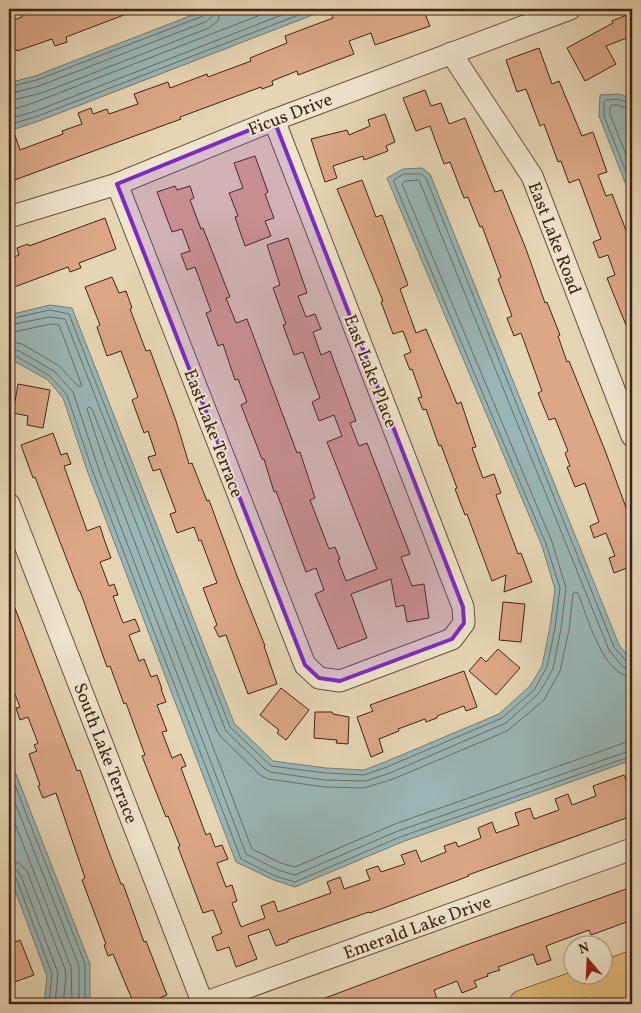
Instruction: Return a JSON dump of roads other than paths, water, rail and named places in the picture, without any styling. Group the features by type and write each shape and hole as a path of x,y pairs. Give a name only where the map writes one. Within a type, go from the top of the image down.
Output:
{"main road":[{"path":"614,971 632,965"},
{"path":"523,1004 573,986"},
{"path":"597,1004 632,991"}],"street":[{"name":"Ficus Drive","path":"9,217 116,184 274,120 570,9"},
{"name":"East Lake Road","path":"451,54 532,176 632,436"},
{"name":"East Lake Place","path":"274,120 463,607 464,623 452,639 340,681 319,678"},
{"name":"East Lake Terrace","path":"116,184 305,665 319,678"},
{"name":"South Lake Terrace","path":"9,504 202,1004"},
{"name":"Emerald Lake Drive","path":"202,1004 632,849"}],"water":[{"path":"208,9 328,9 9,131 9,83 35,76"},
{"path":"619,94 632,99 632,200 599,116 600,95"},
{"path":"422,168 430,174 619,645 632,661 632,760 402,842 295,887 274,880 236,862 88,473 63,398 48,380 9,360 9,315 50,305 72,308 234,723 273,761 326,768 364,770 499,714 530,686 542,666 555,589 542,546 387,178 403,169"},
{"path":"9,756 90,964 90,1004 44,1004 47,976 9,874"}]}
